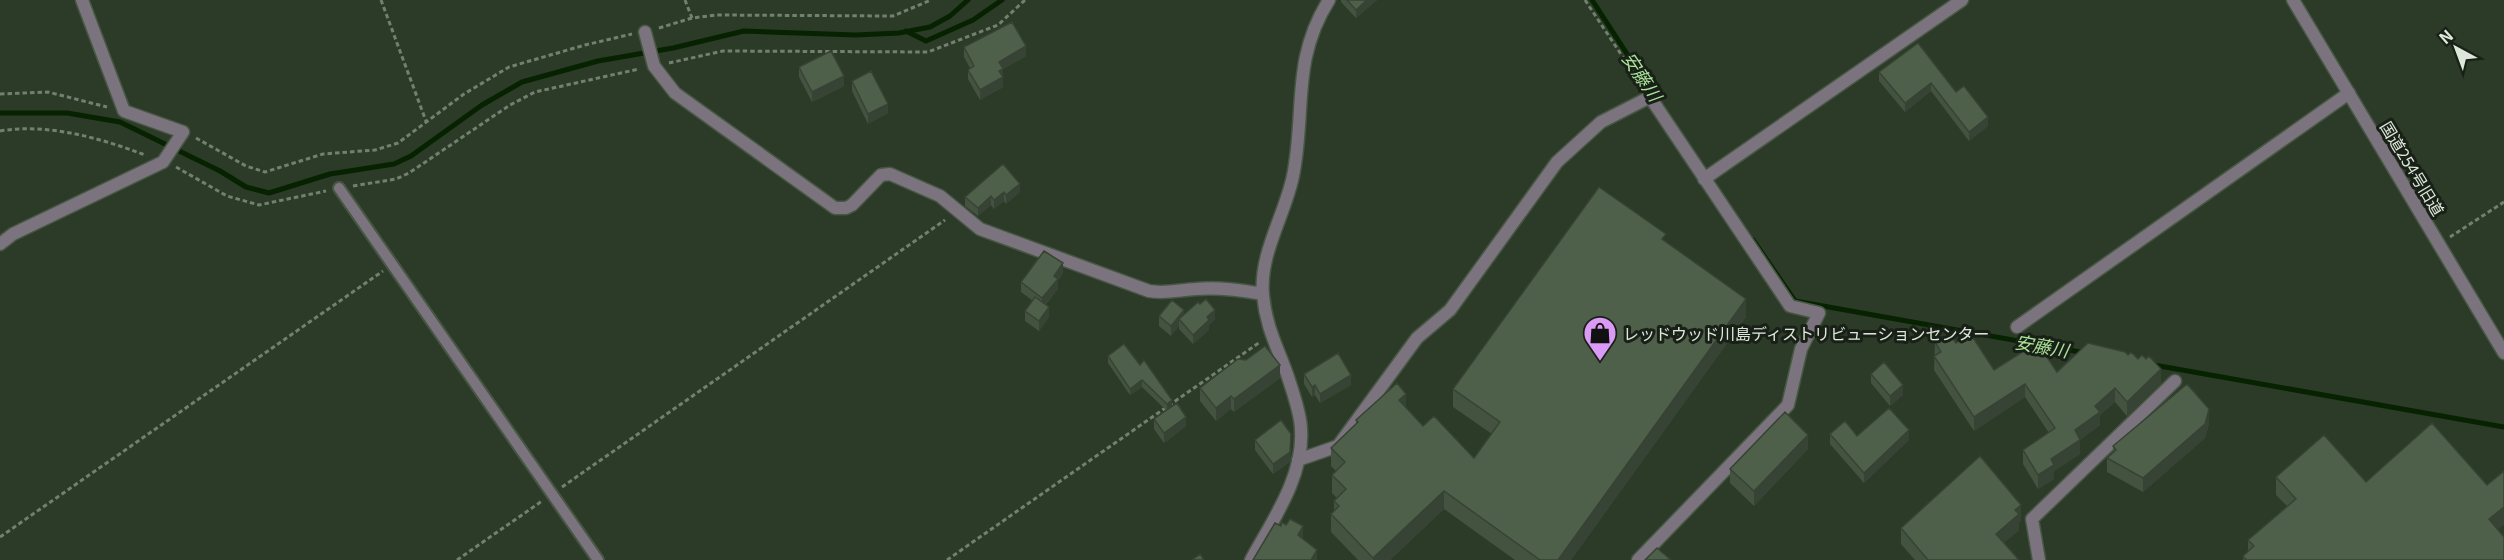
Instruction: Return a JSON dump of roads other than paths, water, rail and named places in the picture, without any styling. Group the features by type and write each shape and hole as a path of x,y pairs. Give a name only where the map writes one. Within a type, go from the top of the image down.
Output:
{"street":[{"path":"0,244 12,234 164,160 182,134 124,111 82,0"},
{"path":"1251,560 1297,472 1301,430 1287,377 1270,335 1263,294 1265,266 1294,173 1300,78 1315,23 1329,0"},
{"path":"1704,179 1962,0"},
{"name":"国道254号旧道","path":"2293,0 2504,353"},
{"path":"646,36 647,66 687,102 836,208 846,208 852,205 880,175 886,173 940,196 980,229 1149,291 1162,294 1195,289 1232,288 1263,294"},
{"path":"2017,327 2349,93"},
{"path":"1298,460 1338,446 1417,338 1450,310 1557,162 1601,122 1650,97 1790,306 1819,313 1801,349 1788,405 1638,560"},
{"path":"2039,560 2032,519 2175,381"}],"lane":[{"path":"339,188 598,560"}],"waterway":[{"path":"0,113 67,113 120,122 220,171 246,187 269,193 330,174 394,164 411,156 482,105 522,82 598,61 673,48 744,31 856,35 899,33 930,27 950,16 968,0"},
{"path":"906,31 926,41 973,20 1002,0"},
{"name":"安藤川","path":"1592,0 1655,97"},
{"name":"安藤川","path":"1753,240 1795,301 2086,353"},
{"name":"安藤川","path":"2154,365 2504,427"}],"place":[{"name":"レッドウッド川島ディストリビューションセンター","path":"1600,362"}]}
